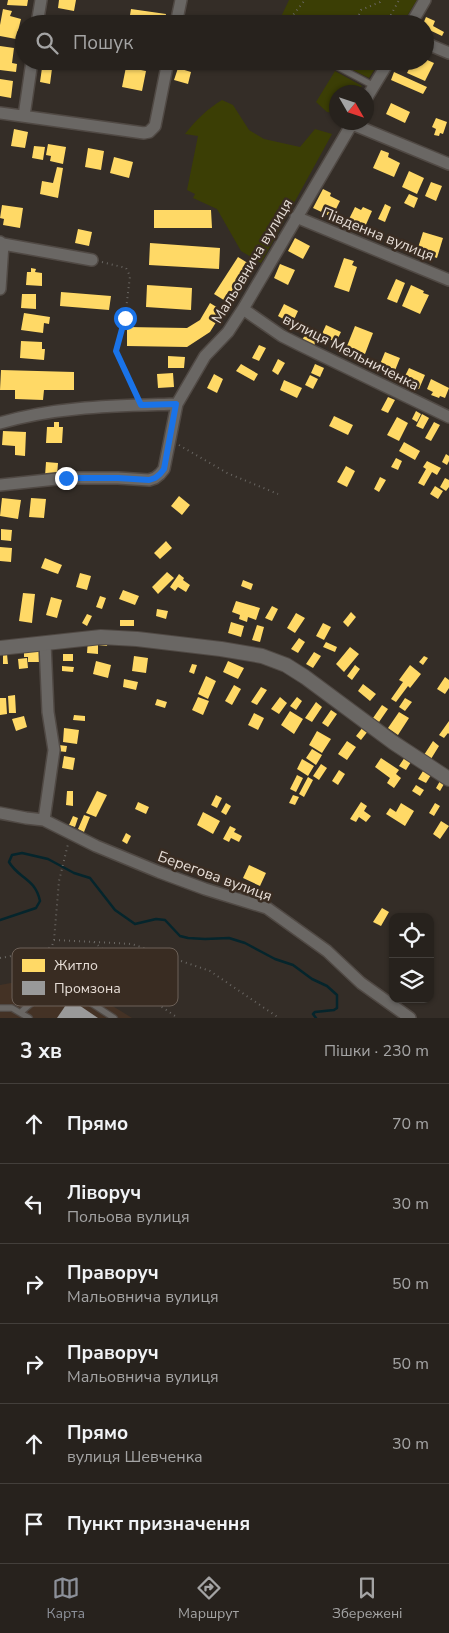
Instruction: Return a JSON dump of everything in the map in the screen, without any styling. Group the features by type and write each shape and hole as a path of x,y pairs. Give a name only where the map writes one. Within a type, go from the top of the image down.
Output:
{"street":[{"path":"38,15 40,0"},
{"path":"178,15 181,0"},
{"path":"416,15 425,0"},
{"path":"434,47 449,53"},
{"path":"24,116 31,70"},
{"path":"0,112 144,133 149,132 155,126 166,70"},
{"path":"374,86 384,70"},
{"name":"Мальовнича вулиця","path":"0,485 66,478 149,480 160,474 164,469 176,404 205,356 228,332 243,309 348,130"},
{"path":"367,130 449,164"},
{"name":"Південна вулиця","path":"296,217 449,280"},
{"path":"0,289 2,243 92,260"},
{"name":"вулиця Мельниченка","path":"243,309 282,336 449,417"},
{"path":"0,423 25,416 72,409 176,404"},
{"path":"0,648 101,637 137,638 262,656 286,665 306,677 394,743 449,779"},
{"path":"44,820 54,750 48,712 45,642"},
{"name":"Берегова вулиця","path":"0,813 44,820 96,846 159,872 205,889 267,908 327,951 361,983 410,1018"}],"lane":[{"path":"344,70 372,85"},
{"path":"21,1012 28,1006"},
{"path":"96,1006 114,1018"},
{"path":"0,1008 12,1008 29,1018"}],"path":[{"path":"293,15 305,0"},
{"path":"359,15 361,10 381,0"},
{"path":"391,15 399,0"},
{"path":"92,260 126,268 130,276 125,318 116,351 141,405"},
{"path":"170,440 227,473 278,494"},
{"path":"49,948 54,940 59,881 71,833"},
{"path":"54,940 132,944 144,948"},
{"path":"94,942 102,948"},
{"path":"178,959 210,970 279,1018"},
{"path":"160,1006 178,1018"}],"shaded area":[{"path":"289,0 417,0 408,15 282,15"},
{"path":"353,70 374,70 369,78"},
{"path":"335,71 360,85 329,85 329,112 316,102"},
{"path":"222,100 233,105 249,130 264,139 300,147 315,129 332,134 261,263 241,251 217,209 193,198 195,194 187,190 198,136 185,134 202,115"},
{"path":"12,983 12,1006 113,1006 132,1018 0,1018 0,985"}],"building: Житло":[{"path":"8,0 28,0 27,6 7,5"},
{"path":"59,0 76,0 74,11 58,8"},
{"path":"3,9 12,11 10,16 15,17 15,39 0,36"},
{"path":"131,9 166,14 166,15 130,15"},
{"path":"434,27 444,32 442,36 434,32"},
{"path":"0,46 14,48 12,63 15,64 16,72 0,70"},
{"path":"42,70 52,70 50,84 40,82"},
{"path":"125,70 146,71 142,91 122,87"},
{"path":"177,70 191,72 188,84 174,80"},
{"path":"408,70 430,70 425,81 407,73"},
{"path":"394,72 427,87 423,94 391,80"},
{"path":"0,79 13,81 11,98 0,96"},
{"path":"391,103 410,112 405,123 386,114"},
{"path":"436,118 447,122 443,134 440,133 439,136 434,135 436,129 432,127"},
{"path":"14,129 28,132 25,148 11,146"},
{"path":"48,144 66,147 63,164 50,161 51,156 46,155"},
{"path":"34,146 45,147 43,160 32,158"},
{"path":"88,148 104,151 101,170 85,167"},
{"path":"381,150 389,153 388,157 400,163 394,177 373,168"},
{"path":"114,157 133,162 129,178 110,173"},
{"path":"57,167 63,168 58,198 40,194 42,181 53,183"},
{"path":"409,171 424,178 417,194 402,187"},
{"path":"431,182 442,186 436,201 425,196"},
{"path":"323,189 331,193 330,196 340,201 332,217 313,208"},
{"path":"409,194 418,198 414,208 404,203"},
{"path":"385,204 391,207 385,222 378,219"},
{"path":"2,205 23,208 20,228 3,225 4,219 0,218"},
{"path":"355,207 361,210 363,207 372,211 364,229 353,224 354,222 349,219"},
{"path":"154,210 211,210 212,228 154,228"},
{"path":"78,229 92,232 89,246 75,243"},
{"path":"423,232 443,238 437,258 417,251"},
{"path":"295,238 310,246 303,259 288,251"},
{"path":"150,243 220,248 219,269 149,265"},
{"path":"238,257 251,265 227,302 214,294"},
{"path":"344,258 354,261 352,265 357,267 349,292 334,287"},
{"path":"280,264 295,270 288,285 274,278"},
{"path":"31,268 36,269 35,272 42,273 42,286 26,285 27,272 31,272"},
{"path":"396,279 405,283 397,303 387,299"},
{"path":"147,285 192,288 191,310 146,307"},
{"path":"411,285 429,295 420,314 402,306"},
{"path":"61,292 111,296 109,310 60,306"},
{"path":"22,294 36,294 36,309 21,308"},
{"path":"210,303 223,311 210,332 187,347 127,346 127,327 187,328 200,320"},
{"path":"284,304 298,311 292,324 278,316"},
{"path":"24,313 50,317 49,324 44,323 43,333 21,330"},
{"path":"326,325 341,332 336,342 321,336"},
{"path":"355,326 373,333 365,354 347,346"},
{"path":"307,332 318,338 314,346 302,340"},
{"path":"21,341 42,342 42,349 45,349 44,360 20,358"},
{"path":"259,345 266,348 259,361 252,358"},
{"path":"385,352 400,358 394,373 378,369"},
{"path":"168,356 185,357 184,368 168,368"},
{"path":"278,359 285,363 278,375 272,371"},
{"path":"241,364 258,374 254,381 236,371"},
{"path":"315,364 324,368 320,377 311,373"},
{"path":"409,368 425,375 419,389 412,386 413,383 409,381 410,378 405,376"},
{"path":"1,370 74,372 74,390 44,390 43,400 15,399 15,390 0,390"},
{"path":"173,373 174,387 158,388 157,374"},
{"path":"214,374 223,379 217,393 207,388"},
{"path":"310,375 318,379 313,389 305,385"},
{"path":"431,379 449,388 445,398 431,395 433,392 427,389"},
{"path":"284,380 302,388 297,398 280,390"},
{"path":"388,397 395,400 388,413 381,410"},
{"path":"416,411 421,414 417,422 412,419"},
{"path":"422,414 429,418 423,429 416,426"},
{"path":"334,416 353,425 348,435 329,426"},
{"path":"397,417 408,423 399,441 387,435"},
{"path":"54,422 59,422 59,427 63,427 62,443 46,443 47,427 54,427"},
{"path":"434,422 440,425 431,441 425,438"},
{"path":"3,431 26,432 25,456 15,455 15,446 2,445"},
{"path":"404,442 420,451 415,460 399,451"},
{"path":"446,454 449,456 447,465 442,462"},
{"path":"396,458 402,461 398,470 391,467"},
{"path":"427,461 441,468 437,475 432,472 424,486 418,483 426,469 423,467"},
{"path":"46,462 58,463 57,476 45,476"},
{"path":"346,466 355,471 347,487 337,482"},
{"path":"380,477 386,480 379,492 374,489"},
{"path":"445,478 449,480 449,487 446,491 440,487"},
{"path":"435,486 443,491 438,499 430,494"},
{"path":"179,496 190,505 182,515 171,506"},
{"path":"2,498 21,500 18,519 0,516"},
{"path":"31,498 46,499 44,518 29,517"},
{"path":"1,529 12,530 11,541 1,540"},
{"path":"166,541 172,548 160,559 154,553"},
{"path":"0,547 12,548 11,562 0,561"},
{"path":"45,558 62,565 58,574 41,568"},
{"path":"167,572 174,578 158,594 152,587"},
{"path":"80,573 91,576 87,590 76,587"},
{"path":"179,574 190,585 186,592 178,587 175,591 170,587"},
{"path":"243,580 253,584 251,590 241,586"},
{"path":"123,590 139,596 135,605 119,599"},
{"path":"23,593 35,594 32,623 19,621"},
{"path":"100,596 106,598 102,609 96,607"},
{"path":"51,597 62,600 57,618 46,615"},
{"path":"236,601 260,608 256,620 248,617 247,622 239,619 240,615 232,612"},
{"path":"272,606 278,609 272,621 265,618"},
{"path":"157,609 168,611 166,619 156,616"},
{"path":"351,612 356,617 348,627 343,622"},
{"path":"296,613 305,618 295,633 287,628"},
{"path":"87,614 92,616 87,626 82,623"},
{"path":"120,620 134,620 134,626 120,626"},
{"path":"231,622 244,626 241,637 228,633"},
{"path":"323,623 331,627 324,640 316,636"},
{"path":"257,625 264,627 260,642 252,640"},
{"path":"299,638 305,642 298,653 291,649"},
{"path":"88,639 108,640 107,646 98,645 98,654 87,653"},
{"path":"326,642 337,647 335,652 323,647"},
{"path":"24,647 40,648 39,662 28,662 28,657 24,657"},
{"path":"350,647 359,654 344,672 336,664"},
{"path":"314,652 321,656 313,668 306,664"},
{"path":"7,654 8,664 3,664 3,655"},
{"path":"63,654 73,654 73,661 63,661"},
{"path":"134,656 148,658 146,673 132,671"},
{"path":"424,656 428,658 423,665 419,662"},
{"path":"27,658 28,668 19,669 18,659"},
{"path":"96,661 111,665 108,678 93,674"},
{"path":"228,661 244,668 238,679 223,672"},
{"path":"192,664 197,665 194,674 189,672"},
{"path":"355,665 360,669 352,680 347,676"},
{"path":"410,665 421,674 410,688 408,686 396,702 391,699 403,682 399,680"},
{"path":"62,666 74,667 73,672 62,671"},
{"path":"206,676 216,681 208,699 198,694"},
{"path":"445,677 449,680 449,688 445,694 437,689"},
{"path":"124,679 138,682 136,690 123,687"},
{"path":"363,684 376,694 370,701 358,691"},
{"path":"234,685 241,689 232,705 225,701"},
{"path":"261,687 267,690 257,705 251,702"},
{"path":"15,695 16,713 9,713 8,696"},
{"path":"198,697 209,701 203,715 192,710"},
{"path":"280,697 287,703 279,714 271,709"},
{"path":"297,697 302,701 296,710 290,706"},
{"path":"0,698 6,698 7,714 0,715"},
{"path":"405,698 412,702 405,711 399,707"},
{"path":"157,699 167,702 165,708 155,705"},
{"path":"316,702 322,707 312,722 305,718"},
{"path":"382,705 388,709 379,722 373,718"},
{"path":"331,710 337,714 328,727 322,723"},
{"path":"290,711 303,719 294,734 281,725"},
{"path":"399,712 409,718 398,735 388,728"},
{"path":"254,713 264,718 258,730 248,725"},
{"path":"74,715 85,716 85,721 73,720"},
{"path":"24,716 27,727 16,731 12,719"},
{"path":"449,721 449,734 444,738 439,735"},
{"path":"363,727 368,731 361,740 356,736"},
{"path":"64,728 79,730 77,744 63,742"},
{"path":"317,731 331,739 322,753 309,745"},
{"path":"347,741 356,747 347,760 338,754"},
{"path":"433,741 439,746 431,759 424,755"},
{"path":"59,745 67,746 66,752 58,751"},
{"path":"312,749 322,755 316,765 306,758"},
{"path":"64,756 75,758 73,770 62,768"},
{"path":"405,757 411,762 406,770 399,766"},
{"path":"381,758 399,770 396,774 401,778 394,788 387,783 390,778 375,767"},
{"path":"302,759 314,766 308,776 297,769"},
{"path":"321,764 327,768 319,780 313,776"},
{"path":"339,770 345,774 338,785 332,781"},
{"path":"423,771 431,775 426,783 418,779"},
{"path":"297,775 303,778 296,792 290,789"},
{"path":"308,777 313,780 304,797 299,794"},
{"path":"440,781 444,784 440,791 436,788"},
{"path":"416,785 424,790 420,796 412,791"},
{"path":"67,791 73,791 73,806 66,805"},
{"path":"97,791 107,795 96,817 86,813"},
{"path":"216,795 222,798 217,808 211,805"},
{"path":"293,795 299,797 295,805 289,803"},
{"path":"138,802 149,807 146,814 135,809"},
{"path":"361,802 367,806 364,811 371,816 366,822 359,817 356,822 350,819"},
{"path":"226,803 231,806 226,815 221,812"},
{"path":"401,803 414,811 405,826 386,814 390,808 396,812"},
{"path":"435,803 440,806 434,816 429,813"},
{"path":"203,812 220,821 213,834 197,825"},
{"path":"84,815 90,817 84,832 78,829"},
{"path":"73,816 78,818 75,827 69,825"},
{"path":"441,821 449,826 440,839 433,834"},
{"path":"230,826 236,829 234,832 242,836 239,842 231,838 229,842 223,839"},
{"path":"126,833 131,836 127,844 122,841"},
{"path":"249,865 266,873 260,886 243,878"},
{"path":"382,908 389,912 381,926 373,922"}],"building: Промзона":[{"path":"65,1006 80,1006 98,1018 57,1018"}],"waterway":[{"path":"0,920 36,908 40,901 38,893 31,883 17,872 9,862 12,855 22,853 48,859 74,873 90,878 115,910 135,924 156,919 165,920 180,936 205,939 229,938 245,943 275,959 293,965 312,979 327,986 337,995 337,1008 315,1012 313,1014 316,1018"}],"route":[{"path":"66,478 149,480 155,478 164,469 176,404 141,405 116,351 125,318"}]}
